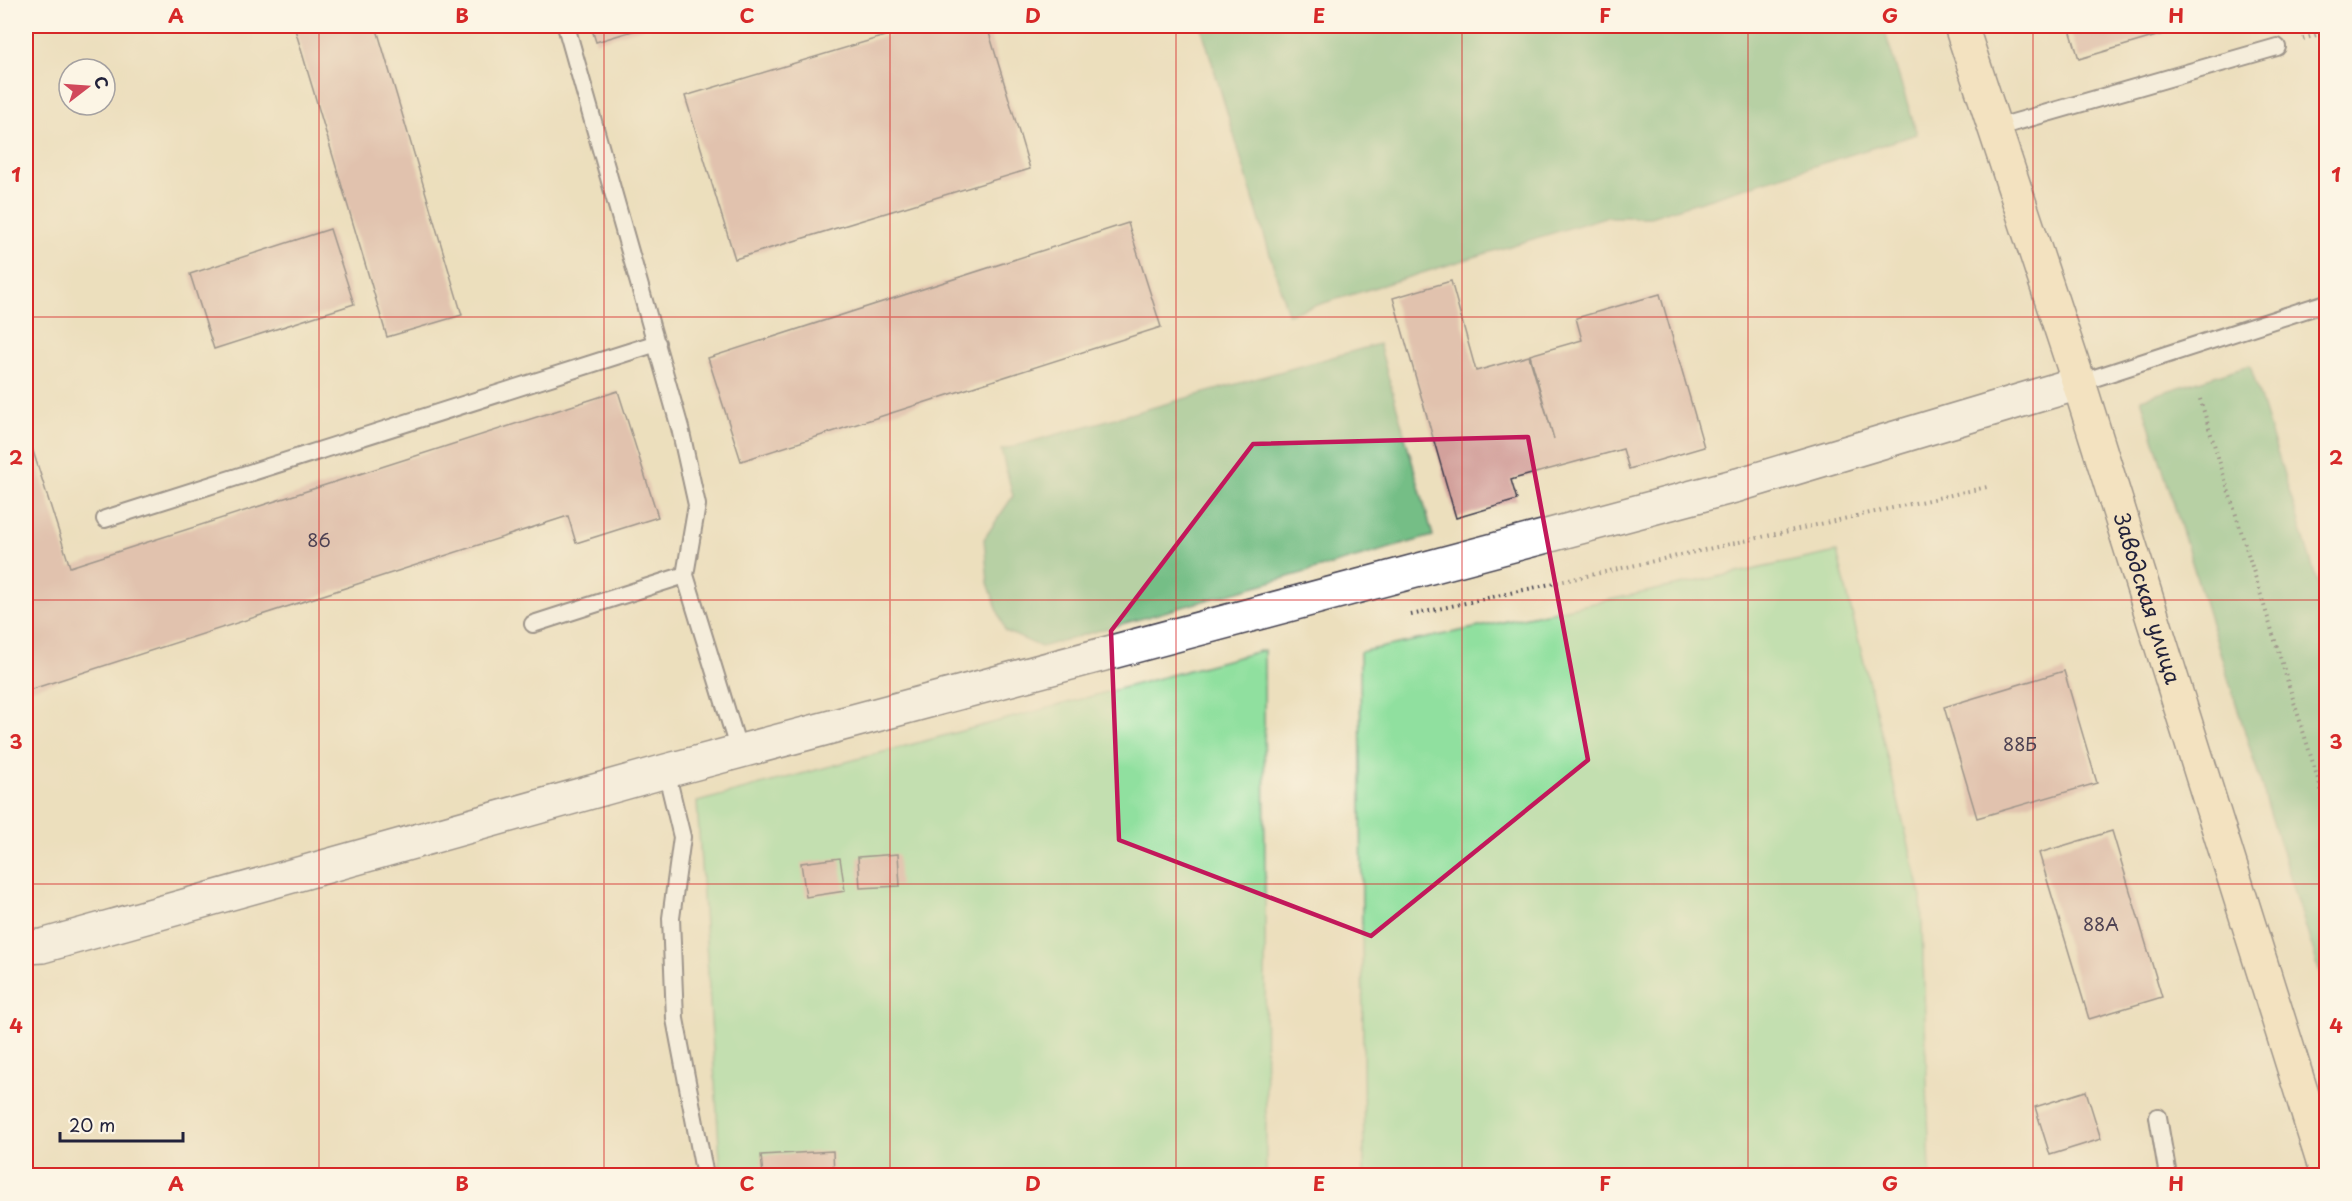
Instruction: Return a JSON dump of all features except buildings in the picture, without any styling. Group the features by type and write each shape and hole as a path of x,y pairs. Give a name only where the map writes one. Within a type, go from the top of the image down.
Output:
{"street":[{"name":"Заводская улица","path":"1961,26 2079,383 2326,1171"},
{"path":"26,947 42,946 739,751 1738,485 2079,383"}],"lane":[{"path":"566,26 680,428 697,505 685,575 739,751"},
{"path":"1995,128 2277,47"},
{"path":"2079,383 2326,303"},
{"path":"105,519 657,342"},
{"path":"533,624 685,575"},
{"path":"666,771 682,837 671,918 675,1019 705,1176"},
{"path":"2158,1117 2168,1176"}],"path":[{"path":"2200,399 2326,805"},
{"path":"1401,617 1987,487"}],"highlighted area":[{"path":"1528,437 1588,760 1371,936 1119,840 1111,631 1253,444"}],"green space":[{"path":"1201,26 1883,26 1917,134 1650,217 1605,217 1288,314"},
{"path":"1379,344 1433,536 1041,647 1005,631 988,583 984,539 1013,496 1001,450"},
{"path":"2250,365 2326,610 2326,992 2141,399"},
{"path":"1837,552 1921,895 1930,1175 1364,1175 1360,652"},
{"path":"1264,650 1266,1175 721,1175 697,802"}]}
